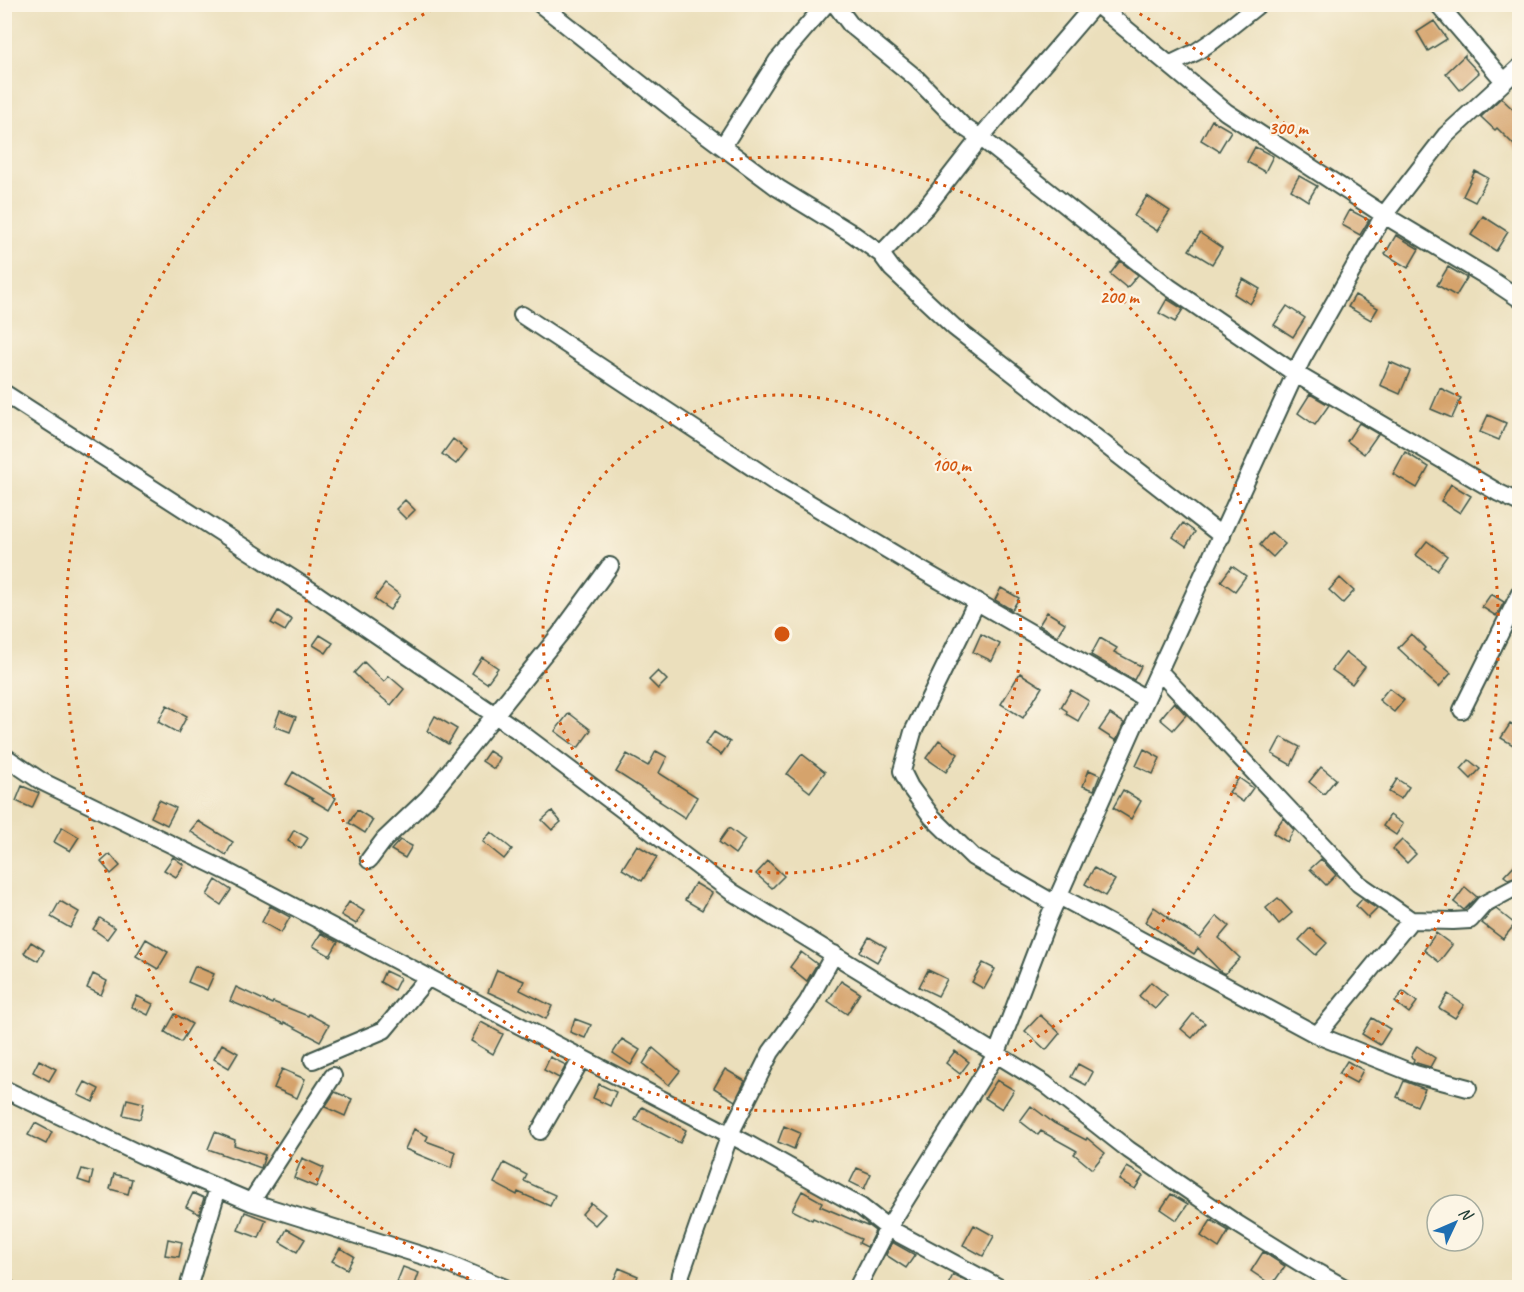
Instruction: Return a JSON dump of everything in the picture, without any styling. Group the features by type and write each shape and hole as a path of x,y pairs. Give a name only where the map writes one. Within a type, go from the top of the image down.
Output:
{"street":[{"path":"540,4 778,188 881,254 892,269 954,327 1222,536"},
{"path":"723,146 777,61 826,4"},
{"path":"835,4 850,24 916,78 964,128 980,138 1169,287 1296,374 1499,493 1520,502"},
{"path":"881,254 927,206 980,138 1096,4 1226,112 1384,215 1520,299"},
{"path":"1169,65 1214,40 1259,4"},
{"path":"857,1287 888,1228 997,1053 1057,900 1146,699 1302,359 1384,215 1446,135 1514,74 1438,4"},
{"path":"522,315 779,485 1146,699"},
{"path":"4,393 318,595 517,730 732,892 997,1053 1045,1084 1129,1150 1236,1223 1302,1264 1345,1287"},
{"path":"369,860 384,840 428,798 560,634 610,566"},
{"path":"1462,710 1520,593"},
{"path":"977,601 913,732 902,771 910,787 932,817 973,858 1317,1035 1415,1074 1468,1088"},
{"path":"1159,671 1359,884 1411,920 1470,920 1484,904 1520,885"},
{"path":"4,756 41,780 226,871 730,1134 861,1207 888,1228 1000,1287"},
{"path":"1317,1035 1411,920"},
{"path":"679,1287 681,1275 730,1134 771,1052 807,1003 834,954"},
{"path":"313,1060 384,1030 428,977"},
{"path":"540,1131 582,1058"},
{"path":"251,1202 333,1076"},
{"path":"4,1089 148,1158 251,1202 443,1262 506,1287"},
{"path":"188,1287 218,1188"}],"building":[{"path":"1434,21 1447,39 1428,51 1417,32"},
{"path":"1465,55 1465,58 1479,73 1460,90 1446,73"},
{"path":"1501,98 1520,116 1520,151 1497,128 1495,130 1481,117"},
{"path":"1212,120 1231,131 1219,151 1201,140"},
{"path":"1255,147 1273,156 1265,172 1247,162"},
{"path":"1475,171 1488,178 1475,202 1463,196"},
{"path":"1299,176 1317,186 1308,201 1291,190"},
{"path":"1147,196 1170,211 1157,231 1134,216"},
{"path":"1350,210 1369,220 1360,235 1342,225"},
{"path":"1483,216 1508,232 1496,251 1471,235"},
{"path":"1200,233 1222,248 1212,264 1189,250"},
{"path":"1396,235 1419,249 1408,268 1385,254"},
{"path":"1120,261 1138,275 1127,288 1110,274"},
{"path":"1448,267 1467,278 1456,296 1437,285"},
{"path":"1243,279 1260,289 1250,304 1234,294"},
{"path":"1355,295 1378,308 1371,320 1348,307"},
{"path":"1167,299 1183,309 1175,322 1159,313"},
{"path":"1287,306 1305,318 1293,337 1274,325"},
{"path":"1390,362 1410,371 1400,394 1380,385"},
{"path":"1440,388 1461,398 1452,418 1431,409"},
{"path":"1310,394 1329,405 1315,425 1298,413"},
{"path":"1488,415 1506,423 1499,440 1480,432"},
{"path":"1359,423 1378,434 1364,454 1347,441"},
{"path":"453,439 467,450 456,464 442,454"},
{"path":"1405,452 1429,467 1417,488 1393,474"},
{"path":"1451,484 1471,496 1460,513 1441,501"},
{"path":"405,500 415,510 406,519 396,509"},
{"path":"1183,523 1195,532 1186,546 1173,537"},
{"path":"1271,532 1285,544 1273,557 1260,545"},
{"path":"1427,541 1447,556 1437,570 1416,555"},
{"path":"1232,566 1246,576 1235,591 1221,581"},
{"path":"1340,578 1354,591 1343,603 1329,590"},
{"path":"385,584 400,595 390,610 374,599"},
{"path":"1001,588 1019,598 1012,610 995,600"},
{"path":"1491,594 1504,602 1496,616 1482,607"},
{"path":"278,611 292,620 285,631 271,623"},
{"path":"1047,612 1065,623 1057,636 1039,625"},
{"path":"981,634 1000,644 992,661 973,652"},
{"path":"1411,634 1425,648 1423,650 1451,673 1439,687 1398,648"},
{"path":"320,635 333,643 326,653 313,645"},
{"path":"1100,638 1117,648 1114,652 1141,666 1134,680 1091,655"},
{"path":"1346,652 1365,667 1352,684 1332,670"},
{"path":"482,657 498,668 487,683 472,673"},
{"path":"364,662 384,682 389,676 404,689 391,705 354,673"},
{"path":"658,671 667,680 658,689 649,680"},
{"path":"1020,673 1042,687 1023,718 1001,704"},
{"path":"1389,688 1404,700 1394,712 1379,700"},
{"path":"1071,690 1089,701 1078,721 1066,714 1067,711 1061,707"},
{"path":"1174,702 1186,715 1173,730 1160,719"},
{"path":"167,705 187,716 178,733 158,722"},
{"path":"280,711 296,717 290,732 274,726"},
{"path":"569,713 591,730 578,748 555,731"},
{"path":"1110,714 1124,723 1116,741 1099,730"},
{"path":"435,716 457,729 448,744 427,731"},
{"path":"1510,724 1520,730 1520,749 1501,738"},
{"path":"714,732 730,742 721,755 705,744"},
{"path":"1281,737 1300,747 1291,765 1272,754"},
{"path":"939,740 958,754 946,772 926,758"},
{"path":"1144,749 1160,758 1153,774 1136,766"},
{"path":"489,751 500,758 494,769 482,761"},
{"path":"656,751 667,757 659,773 697,797 685,818 616,772 627,754 648,766"},
{"path":"802,754 825,772 810,792 787,774"},
{"path":"1469,760 1480,769 1471,779 1461,769"},
{"path":"1321,767 1336,779 1324,794 1309,782"},
{"path":"1089,770 1100,775 1094,790 1083,786"},
{"path":"293,772 336,798 329,810 286,784"},
{"path":"1239,778 1253,788 1243,802 1229,792"},
{"path":"1397,779 1409,787 1401,799 1389,792"},
{"path":"22,786 39,793 32,808 16,801"},
{"path":"1123,790 1141,801 1131,819 1113,808"},
{"path":"159,800 176,808 167,825 151,817"},
{"path":"357,810 373,820 365,833 349,823"},
{"path":"552,811 561,822 552,830 542,820"},
{"path":"1390,815 1403,824 1396,835 1383,826"},
{"path":"1283,818 1294,830 1287,842 1273,833"},
{"path":"198,821 233,842 226,855 190,831"},
{"path":"62,827 79,837 70,851 54,842"},
{"path":"729,828 745,840 735,854 719,842"},
{"path":"294,830 308,838 301,849 288,841"},
{"path":"491,832 512,849 504,859 483,842"},
{"path":"400,840 412,846 405,858 391,850"},
{"path":"1402,840 1416,854 1407,863 1393,849"},
{"path":"637,845 657,857 642,881 622,869"},
{"path":"110,854 120,866 111,874 101,862"},
{"path":"173,857 184,865 176,877 164,870"},
{"path":"1321,859 1336,875 1326,885 1310,869"},
{"path":"1520,859 1520,875 1508,879 1504,876"},
{"path":"768,861 784,876 772,888 756,874"},
{"path":"1094,868 1115,880 1105,896 1085,884"},
{"path":"216,880 231,890 221,905 207,895"},
{"path":"695,883 712,893 702,910 685,900"},
{"path":"1465,887 1477,897 1464,910 1454,902"},
{"path":"1278,898 1292,913 1279,924 1266,908"},
{"path":"1362,899 1377,909 1368,918 1356,906"},
{"path":"60,901 79,912 70,928 51,917"},
{"path":"349,902 364,911 356,924 341,915"},
{"path":"270,906 290,917 281,933 262,922"},
{"path":"1154,907 1167,918 1200,938 1217,916 1229,926 1219,938 1240,958 1225,974 1221,972 1198,948 1194,954 1145,922"},
{"path":"1496,909 1515,924 1503,939 1482,923"},
{"path":"100,918 115,928 107,939 93,929"},
{"path":"1310,928 1327,943 1316,955 1299,940"},
{"path":"321,933 338,942 330,956 313,946"},
{"path":"1436,933 1452,945 1439,962 1424,950"},
{"path":"869,937 886,947 877,962 860,952"},
{"path":"146,939 168,952 158,969 136,956"},
{"path":"31,942 44,950 38,961 24,953"},
{"path":"801,952 817,964 807,981 790,967"},
{"path":"983,963 995,969 984,989 972,982"},
{"path":"195,966 214,974 207,990 188,982"},
{"path":"497,970 524,981 520,990 552,1006 546,1019 488,992"},
{"path":"928,970 947,979 938,996 919,987"},
{"path":"385,971 400,978 394,990 380,982"},
{"path":"93,974 107,981 101,995 87,988"},
{"path":"841,981 860,993 847,1014 828,1001"},
{"path":"1151,982 1167,995 1155,1009 1139,996"},
{"path":"236,987 272,1004 273,1002 308,1016 309,1014 329,1025 320,1041 284,1022 284,1024 230,1001"},
{"path":"1403,991 1417,1002 1409,1013 1395,1002"},
{"path":"1448,994 1464,1005 1455,1018 1439,1008"},
{"path":"137,996 153,1004 148,1015 132,1007"},
{"path":"175,1014 192,1024 181,1042 165,1032"},
{"path":"1193,1014 1205,1023 1192,1038 1181,1029"},
{"path":"1040,1015 1060,1033 1046,1050 1025,1031"},
{"path":"1372,1018 1390,1029 1380,1045 1362,1034"},
{"path":"575,1019 591,1025 585,1038 570,1032"},
{"path":"481,1022 503,1034 493,1054 471,1041"},
{"path":"622,1039 640,1050 631,1065 613,1053"},
{"path":"222,1044 238,1053 229,1068 214,1059"},
{"path":"1417,1046 1435,1058 1430,1067 1413,1062 1414,1059 1411,1057"},
{"path":"653,1048 680,1071 669,1085 643,1064"},
{"path":"955,1051 969,1062 960,1074 946,1063"},
{"path":"550,1057 566,1065 559,1078 544,1070"},
{"path":"39,1060 56,1069 49,1081 33,1072"},
{"path":"1347,1061 1363,1070 1356,1083 1339,1074"},
{"path":"1078,1064 1093,1072 1086,1085 1071,1077"},
{"path":"282,1069 305,1079 297,1098 274,1088"},
{"path":"725,1069 745,1081 735,1101 714,1088"},
{"path":"997,1080 1014,1090 1002,1109 985,1098"},
{"path":"1404,1081 1425,1089 1417,1106 1397,1097"},
{"path":"85,1082 99,1089 93,1102 78,1095"},
{"path":"599,1084 616,1092 610,1106 593,1098"},
{"path":"335,1092 352,1099 345,1116 325,1107"},
{"path":"127,1099 144,1103 140,1119 123,1115"},
{"path":"1031,1106 1054,1123 1086,1140 1087,1138 1105,1153 1092,1169 1074,1154 1077,1151 1041,1131 1038,1135 1020,1121"},
{"path":"642,1107 686,1130 680,1143 635,1120"},
{"path":"35,1123 52,1132 46,1144 28,1135"},
{"path":"784,1126 800,1133 794,1149 778,1142"},
{"path":"414,1129 428,1136 426,1141 456,1152 451,1168 405,1149"},
{"path":"215,1132 235,1140 234,1145 265,1155 261,1168 208,1149"},
{"path":"302,1158 324,1168 316,1187 294,1178"},
{"path":"504,1163 527,1175 524,1181 555,1195 550,1206 518,1192 517,1195 494,1183"},
{"path":"1127,1167 1143,1176 1135,1189 1119,1180"},
{"path":"857,1168 871,1174 864,1189 850,1182"},
{"path":"82,1169 93,1172 90,1184 78,1180"},
{"path":"114,1174 132,1179 128,1194 110,1189"},
{"path":"802,1191 822,1202 820,1206 867,1225 875,1231 867,1247 859,1243 861,1239 792,1210"},
{"path":"193,1193 204,1198 199,1214 186,1207"},
{"path":"1171,1194 1188,1204 1177,1220 1161,1209"},
{"path":"591,1203 605,1214 595,1225 582,1214"},
{"path":"245,1212 266,1220 259,1238 238,1230"},
{"path":"1211,1220 1229,1231 1219,1248 1201,1236"},
{"path":"974,1225 994,1236 983,1256 963,1245"},
{"path":"287,1229 305,1239 297,1252 280,1242"},
{"path":"168,1239 182,1242 179,1257 165,1255"},
{"path":"892,1242 915,1255 906,1268 886,1255"},
{"path":"340,1248 354,1256 347,1269 332,1261"},
{"path":"1263,1252 1285,1266 1272,1285 1251,1271"},
{"path":"403,1267 419,1273 414,1287 397,1282"},
{"path":"619,1268 638,1276 633,1287 612,1284"},
{"path":"953,1275 977,1287 947,1287"}]}
